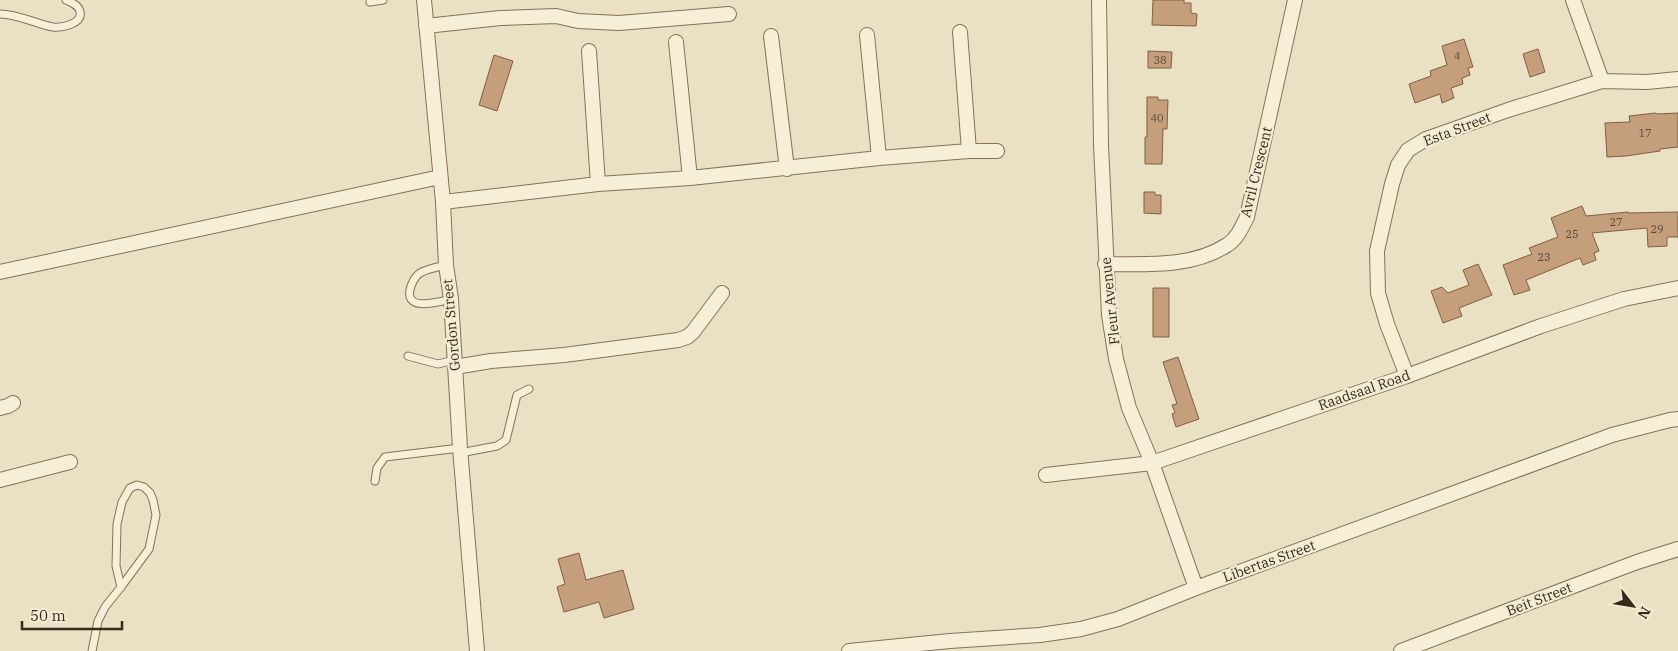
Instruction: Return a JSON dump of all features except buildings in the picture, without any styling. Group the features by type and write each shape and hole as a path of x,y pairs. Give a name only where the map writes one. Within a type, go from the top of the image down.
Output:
{"street":[{"name":"Gordon Street","path":"424,0 443,202 446,265 451,299 460,450 477,651"},
{"name":"Fleur Avenue","path":"1099,0 1105,264 1109,315 1116,359 1129,408 1152,463 1196,588"},
{"name":"Avril Crescent","path":"1105,264 1156,264 1182,261 1214,252 1228,245 1236,237 1247,217 1295,0"},
{"path":"1573,0 1602,81"},
{"path":"426,26 500,18 556,16 578,21 619,23 729,14"},
{"path":"960,32 968,151"},
{"path":"867,35 879,158"},
{"path":"771,36 787,168"},
{"path":"676,42 690,178"},
{"path":"589,51 598,184"},
{"name":"Esta Street","path":"1407,376 1387,324 1378,293 1377,251 1384,216 1398,165 1408,150 1426,139 1508,110 1602,81 1647,82 1678,79"},
{"path":"443,202 598,184 690,178 879,158 968,151 998,151"},
{"path":"0,272 440,178"},
{"name":"Raadsaal Road","path":"1046,476 1152,463 1407,376 1541,326 1624,298 1678,288"},
{"path":"455,364 564,355 678,340 687,337 693,332 722,293"},
{"name":"Libertas Street","path":"849,651 950,641 1014,644 1040,636 1081,629 1118,619 1196,588 1612,434 1678,419"},
{"path":"0,480 70,462"},
{"name":"Beit Street","path":"1401,651 1637,562 1678,549"}],"lane":[{"path":"0,14 32,20 54,27 70,24 81,16 78,7 66,0"},
{"path":"370,2 383,0"},
{"path":"446,265 419,274 414,279 410,288 411,298 413,302 428,304 451,299"},
{"path":"408,356 438,364 455,364"},
{"path":"375,481 377,468 385,457 497,446 506,440 517,395 528,388"},
{"path":"92,651 98,621 105,607 121,587 149,549 156,515 150,493 144,487 137,485 130,488 122,502 117,524 116,566 121,587"}]}
